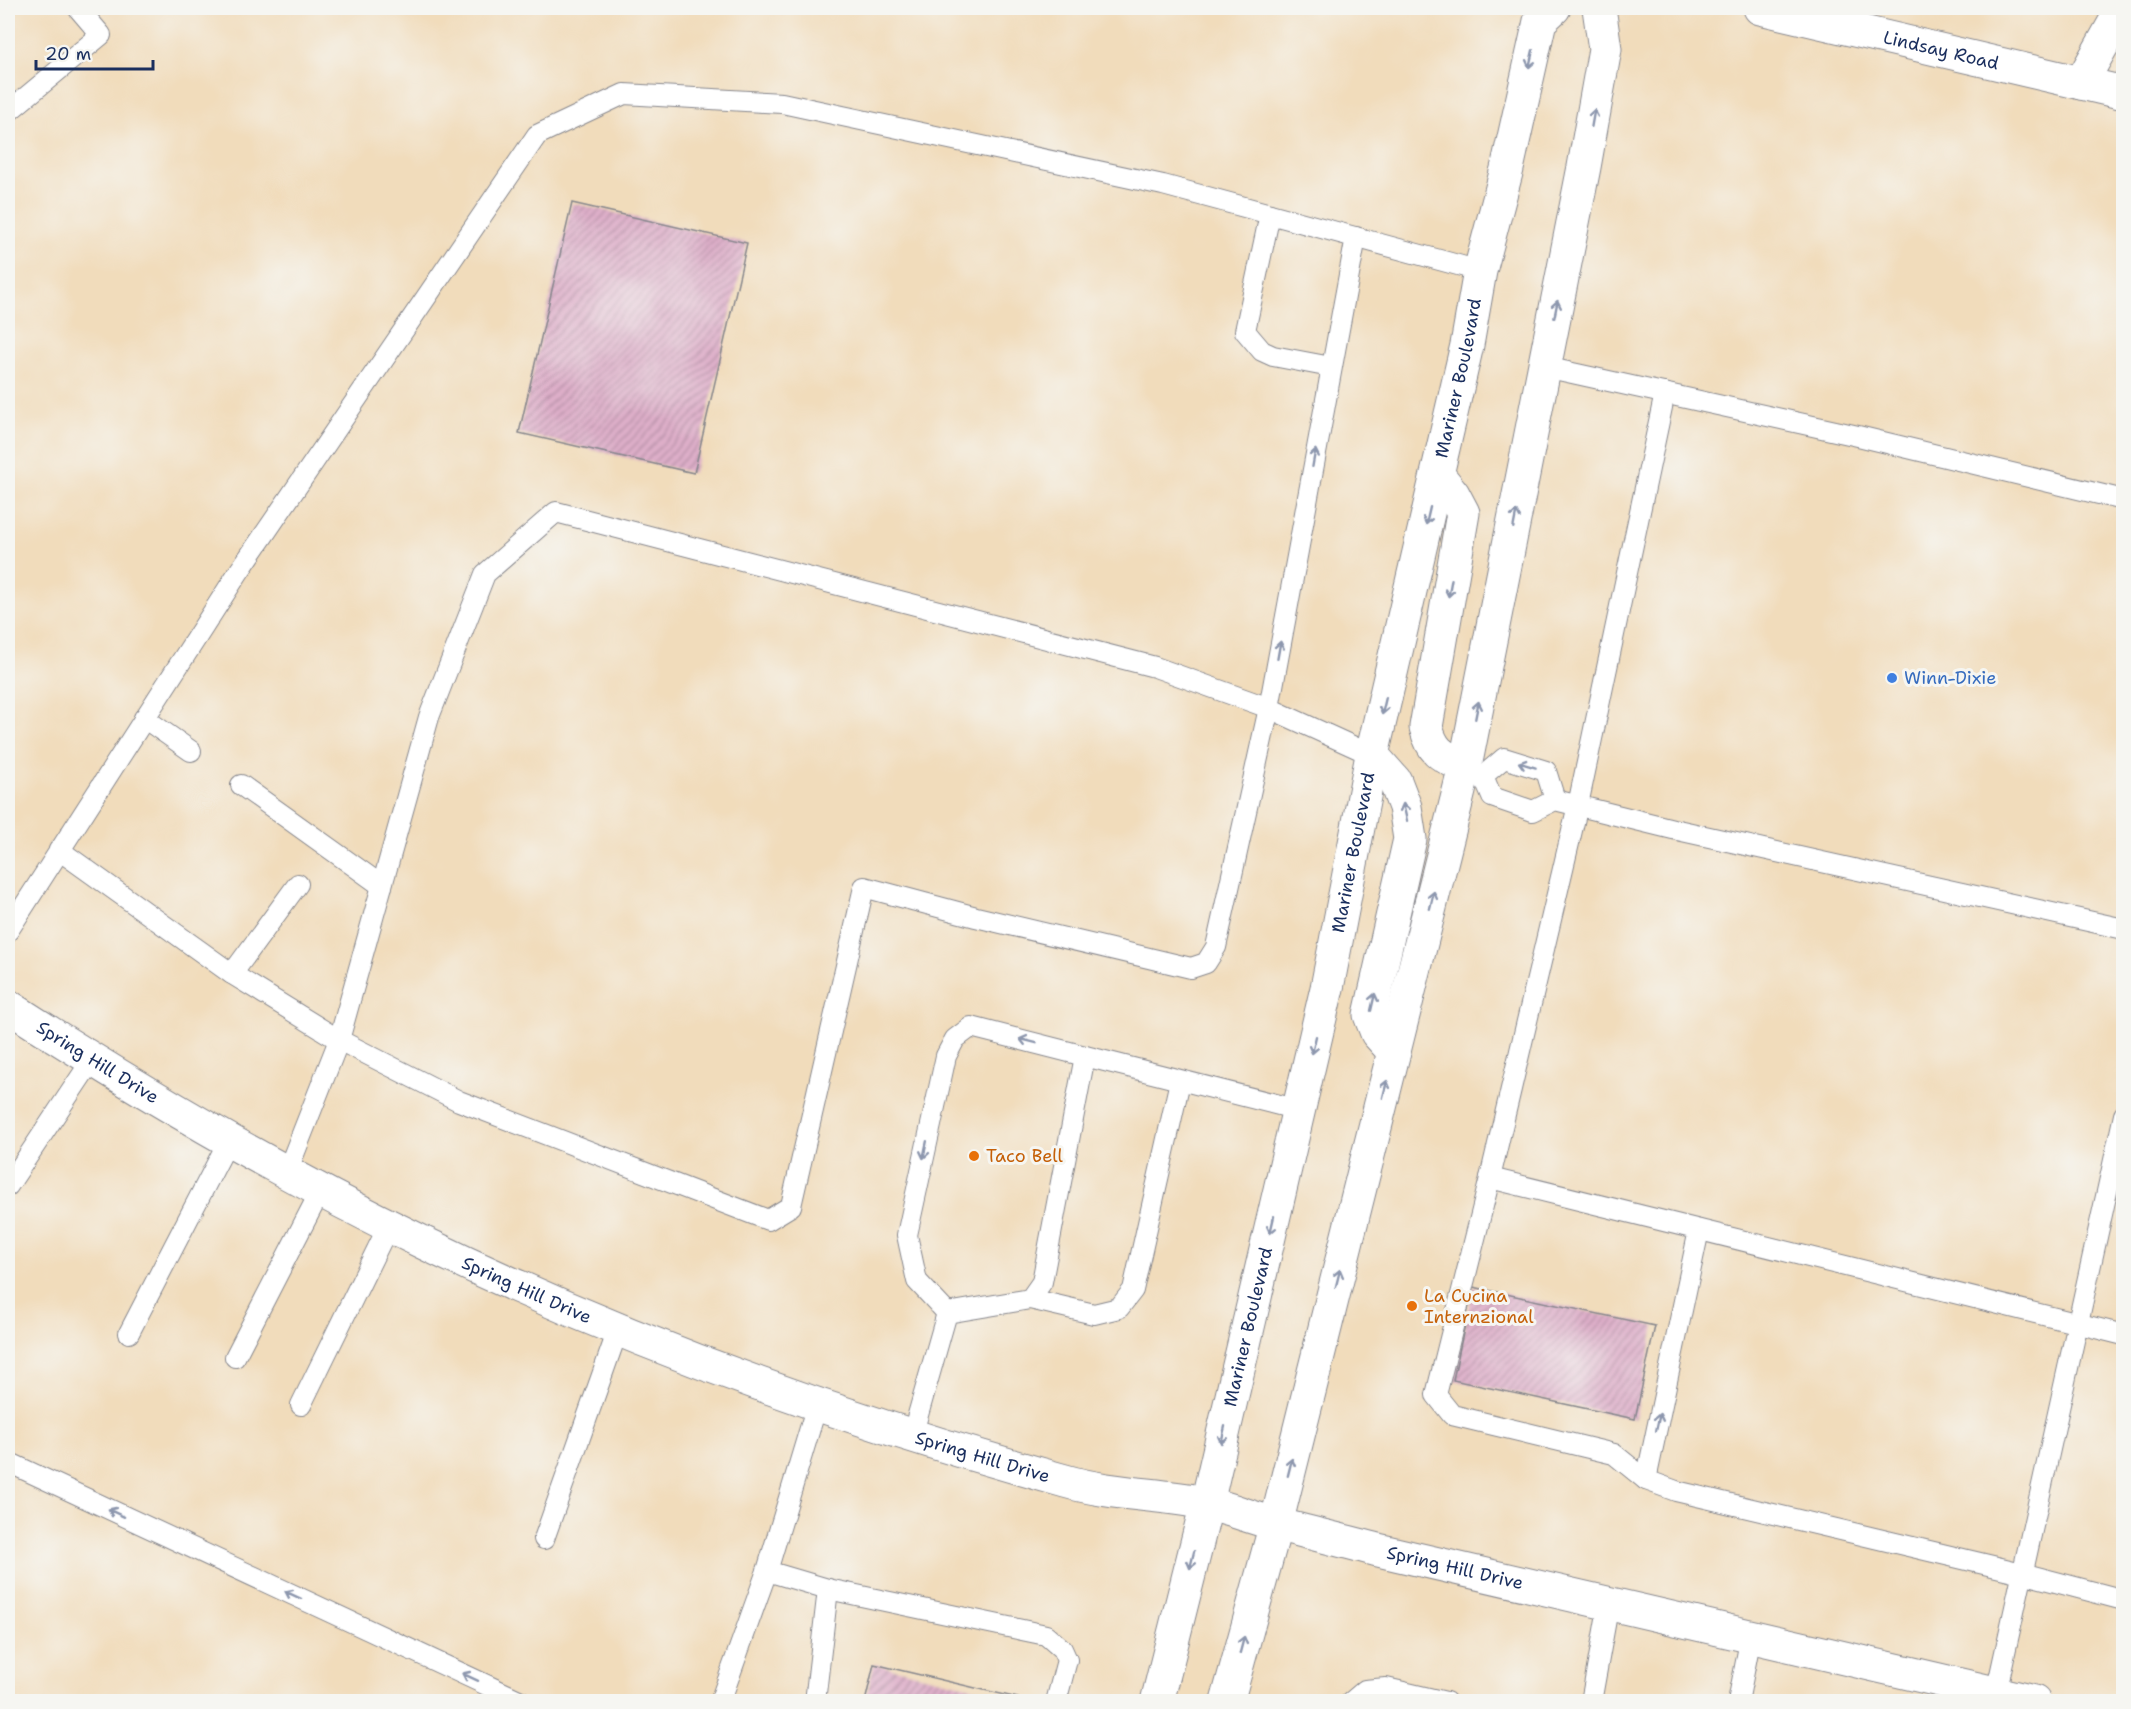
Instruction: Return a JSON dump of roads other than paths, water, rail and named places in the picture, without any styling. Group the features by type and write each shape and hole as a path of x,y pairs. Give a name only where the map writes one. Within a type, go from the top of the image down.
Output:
{"main road":[{"name":"Mariner Boulevard","path":"1157,1701 1207,1503 1327,988 1372,755 1467,345 1480,271 1507,169 1540,21 1554,8"},
{"path":"1227,1701 1276,1524 1394,1052 1474,772 1545,367 1605,49 1599,8"},
{"name":"Lindsay Road","path":"1760,8 2124,93"},
{"path":"2081,83 2123,8"},
{"path":"1437,475 1453,495 1462,513 1426,727 1430,742 1440,754 1474,772"},
{"path":"1372,755 1395,781 1405,807 1410,839 1370,1015 1377,1034 1394,1052"},
{"name":"Spring Hill Drive","path":"8,1006 92,1060 229,1140 422,1243 618,1330 770,1389 912,1437 1070,1483 1207,1503 1276,1524 2034,1701"}],"lane":[{"path":"8,112 101,35 78,8"},
{"path":"8,931 238,573 537,135 624,93 783,103 1163,185 1480,271"},
{"path":"1270,214 1245,332 1262,351 1273,356 1331,368"},
{"path":"59,850 232,974 339,1040 459,1101 768,1220 791,1206 864,887 976,917 1191,968 1206,963 1216,947 1269,708 1356,237"},
{"path":"1545,367 1858,436 2124,500"},
{"path":"1665,393 1578,806 1437,1395 1452,1416 1614,1454 1646,1480 1676,1491 2022,1573 2124,1600"},
{"path":"288,1172 339,1040 429,717 484,574 556,512 1155,667 1269,708 1372,755"},
{"path":"144,718 191,751"},
{"path":"1555,800 1546,771 1504,758 1474,772 1492,797 1533,811 1555,800 1673,829 2124,929"},
{"path":"241,785 382,886"},
{"path":"232,974 298,884"},
{"path":"947,1313 917,1281 907,1235 946,1056 955,1039 971,1027 1299,1110"},
{"path":"1030,1299 1042,1282 1085,1056"},
{"path":"8,1186 92,1060"},
{"path":"947,1313 1030,1299 1094,1314 1119,1308 1133,1290 1180,1081"},
{"path":"1995,1692 2124,1115"},
{"path":"129,1333 229,1140"},
{"path":"1490,1178 2124,1335"},
{"path":"235,1358 321,1190"},
{"path":"301,1405 389,1226"},
{"path":"1646,1480 1699,1230"},
{"path":"912,1437 947,1313"},
{"path":"544,1539 618,1330"},
{"path":"720,1701 767,1572 817,1405"},
{"path":"8,1462 523,1701"},
{"path":"767,1572 828,1589 1046,1635 1062,1648 1067,1660 1056,1701"},
{"path":"815,1701 828,1589"},
{"path":"1591,1701 1609,1603"},
{"path":"1738,1701 1751,1636"},
{"path":"1351,1701 1365,1690 1386,1688 1446,1701"}],"place":[{"name":"Winn-Dixie","path":"1892,678"},
{"name":"Taco Bell","path":"974,1156"},
{"name":"La Cucina Internzional","path":"1412,1306"}]}
